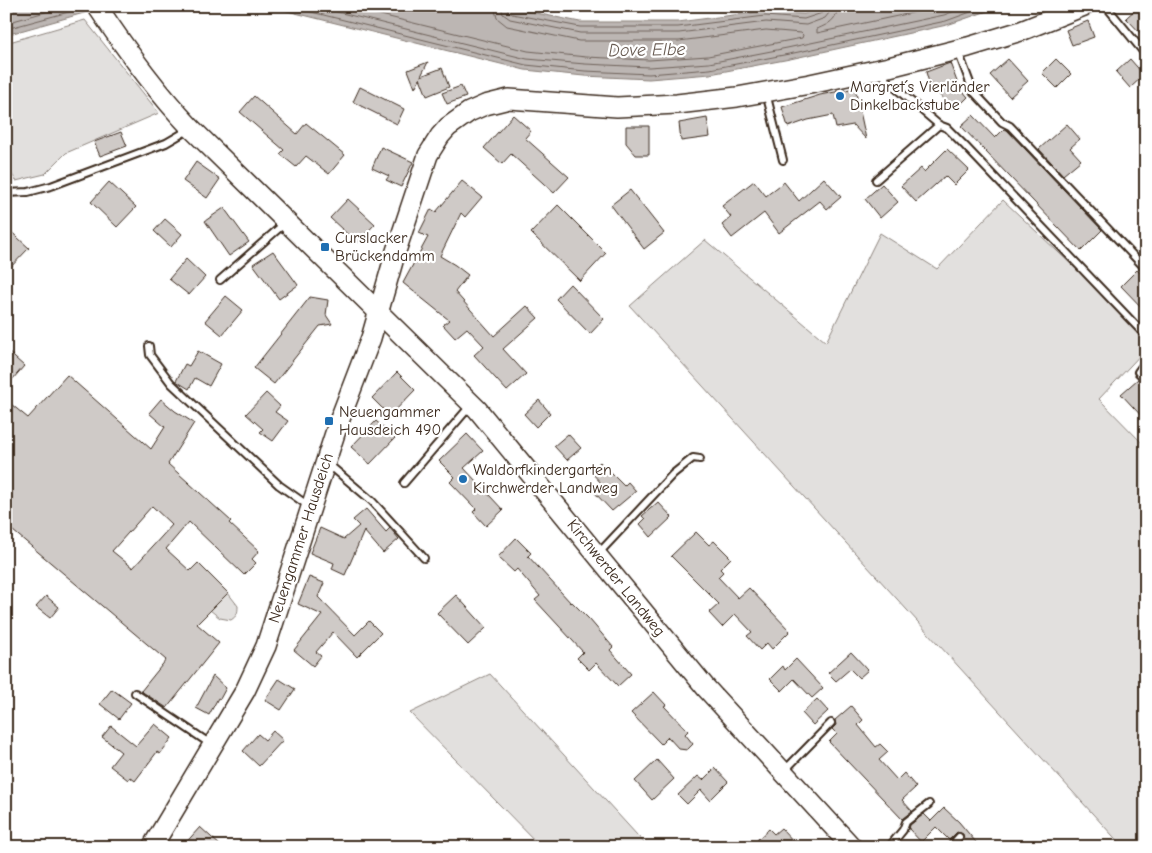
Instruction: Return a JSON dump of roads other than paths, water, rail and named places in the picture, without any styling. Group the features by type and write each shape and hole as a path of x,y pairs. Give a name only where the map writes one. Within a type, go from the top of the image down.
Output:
{"street":[{"name":"Neuengammer Hausdeich","path":"152,847 245,691 266,646 341,416 371,338 396,251 428,155 448,127 469,112 485,105 509,99 617,107 707,101 766,92 958,50 1021,31 1084,6"},
{"path":"100,11 162,98 378,312"},
{"name":"Kirchwerder Landweg","path":"378,312 472,404 706,688 852,847"}],"lane":[{"path":"1106,6 1146,56"},
{"path":"958,50 970,86 974,91 1002,122 1010,126 1146,269"},
{"path":"881,68 886,80 939,125 947,128 972,152 1146,336"},
{"path":"766,92 783,160"},
{"path":"876,180 939,125"},
{"path":"7,192 28,192 51,186 166,143 191,128"},
{"path":"220,280 286,222"},
{"path":"149,346 150,355 171,383 279,485 311,507"},
{"path":"1146,361 1138,372 1146,380"},
{"path":"404,483 472,404"},
{"path":"597,555 673,474 693,458 700,459"},
{"path":"326,462 372,501 424,558"},
{"path":"134,693 213,745"},
{"path":"783,772 831,723"},
{"path":"889,847 906,822 929,804"},
{"path":"950,847 959,838"}],"water":[{"path":"6,6 138,6 91,11 6,35"},
{"name":"Dove Elbe","path":"267,6 501,6 580,22 678,22 765,11 804,14 825,6 1002,6 947,25 790,59 710,74 649,79 584,76 525,70"}],"place":[{"name":"Margret´s Vierländer Dinkelbackstube","path":"840,96"},
{"name":"Curslacker Brückendamm","path":"325,247"},
{"name":"Neuengammer Hausdeich 490","path":"329,421"},
{"name":"Waldorfkindergarten Kirchwerder Landweg","path":"463,479"}]}
